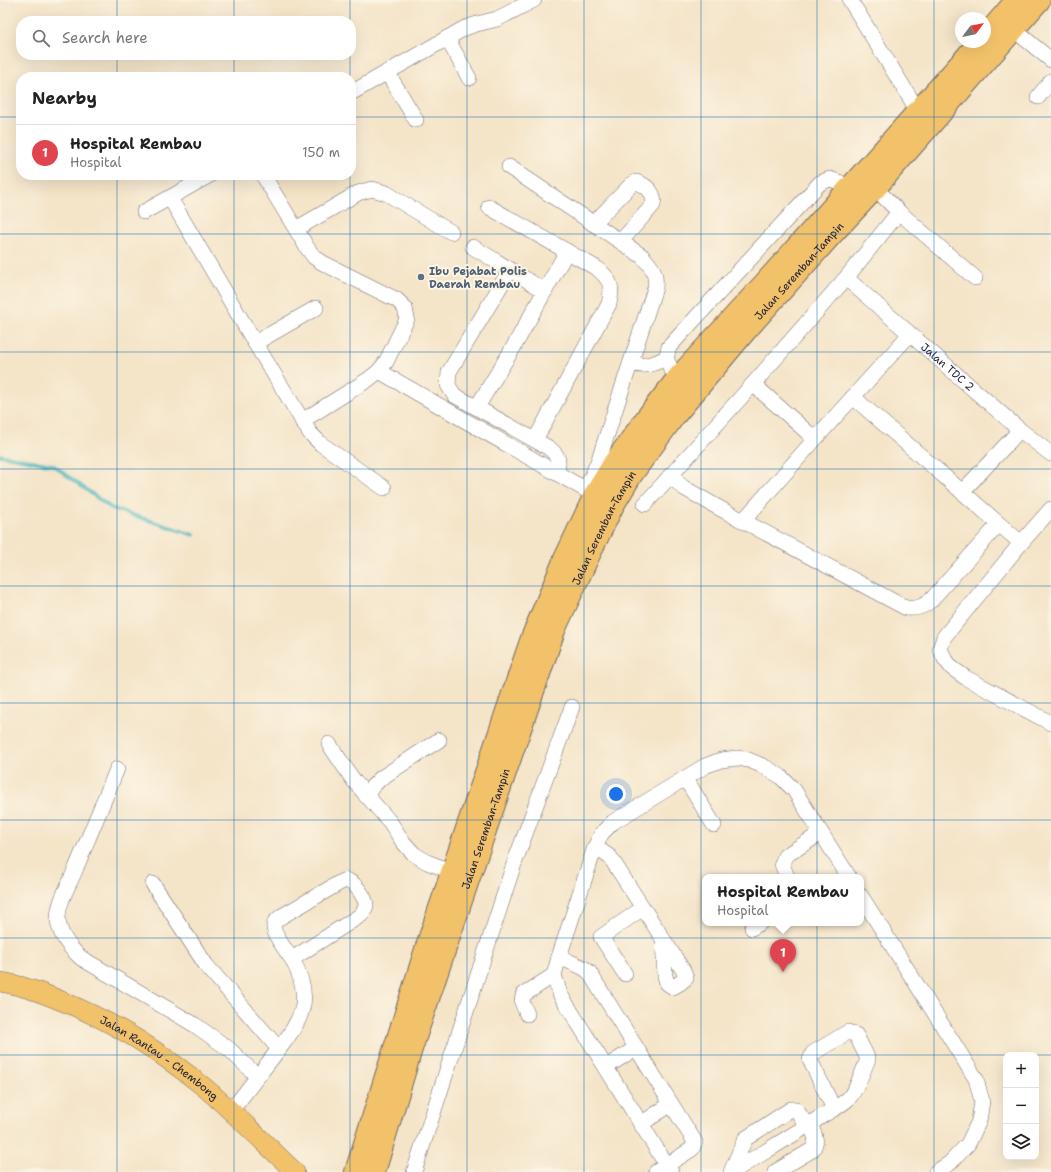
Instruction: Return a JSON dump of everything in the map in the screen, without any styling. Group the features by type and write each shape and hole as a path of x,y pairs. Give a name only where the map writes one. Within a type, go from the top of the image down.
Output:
{"highway":[{"path":"991,30 1018,0"},
{"name":"Jalan Seremban-Tampin","path":"365,1171 428,943 532,638 565,559 590,492 679,377 848,190 1013,29 1039,0"},
{"name":"Jalan Seremban-Tampin","path":"365,1171 411,1049 554,630 613,505 631,475 679,410 750,325 875,188 914,125 975,48"}],"main road":[{"name":"Jalan Rantau - Chembong","path":"0,982 41,992 79,1008 148,1046 204,1088 295,1172"}],"street":[{"path":"356,90 465,28 497,19 534,0"},
{"path":"850,0 914,125"},
{"path":"1013,29 1050,57"},
{"path":"447,38 469,78"},
{"path":"387,72 416,120"},
{"path":"1038,97 1051,81"},
{"path":"509,167 642,256 653,270 656,279 655,288 631,363 592,476 590,492"},
{"path":"679,377 671,369 666,358 669,347 820,183 830,179 839,182 848,190"},
{"path":"144,212 201,180"},
{"path":"266,180 314,257 397,300 405,308 407,318 386,362 379,371 369,379 302,421"},
{"path":"594,224 631,185 636,182 642,184 653,193 655,199 654,205 621,242"},
{"path":"875,188 975,278"},
{"path":"296,229 358,193 372,189 386,194 451,232"},
{"path":"170,198 310,433 321,444 384,488"},
{"path":"489,207 598,269 604,274 610,283 612,293 609,304 535,440"},
{"path":"645,504 846,278 900,212"},
{"path":"473,247 545,291"},
{"path":"476,407 513,348 567,251"},
{"path":"510,270 449,372 448,385 454,395 549,448 558,457 559,463 555,472"},
{"name":"Jalan TDC 2","path":"846,278 1020,430 1051,454"},
{"path":"255,343 316,308"},
{"path":"743,521 910,334"},
{"path":"631,363 638,366 645,366 654,364 666,358"},
{"path":"379,371 613,505"},
{"path":"753,384 815,439"},
{"path":"853,398 1021,543"},
{"path":"962,492 1020,430"},
{"path":"670,476 684,488 906,608 915,609 923,606 931,600 998,524"},
{"path":"1051,509 1021,543 944,637 940,649 952,668 966,678 1051,724"},
{"path":"414,1172 513,867 572,707"},
{"path":"366,796 381,778 439,740"},
{"path":"328,744 350,777 390,822 414,854 427,862 452,872"},
{"path":"559,957 590,972 695,1142 692,1149 664,1170 641,1124 560,994 554,975 559,957 595,847 602,833 613,822 706,766 721,760 737,758 749,760 780,776 794,790 847,874"},
{"path":"117,769 76,870 60,905 58,920 60,928 66,941 81,958 195,1025 229,1050 257,1076"},
{"path":"685,778 714,825"},
{"path":"787,874 782,864 785,856 821,833"},
{"path":"595,847 610,857 663,940"},
{"path":"230,1111 289,1036 301,1015 304,1002 304,993 299,971 276,934 274,924 282,916 345,880 356,886 366,904 361,915 292,959"},
{"path":"153,884 206,965 279,1049"},
{"path":"864,901 976,1079 982,1101 979,1121 968,1144 950,1163 936,1172"},
{"path":"625,974 601,937 643,908"},
{"path":"527,1014 522,1002 523,995 554,975"},
{"path":"732,1172 834,1109 844,1102 854,1091 868,1059 856,1035 848,1032 813,1053 810,1060 834,1109"},
{"path":"606,1067 636,1048"},
{"path":"641,1124 671,1104"},
{"path":"732,1172 745,1139 791,1109 796,1109 815,1135 815,1146 812,1150 775,1172"}],"waterway":[{"path":"0,455 53,465 111,508 194,535"}],"place":[{"name":"Ibu Pejabat Polis Daerah Rembau","path":"421,277"},
{"name":"Hospital Rembau","path":"783,972"}]}
